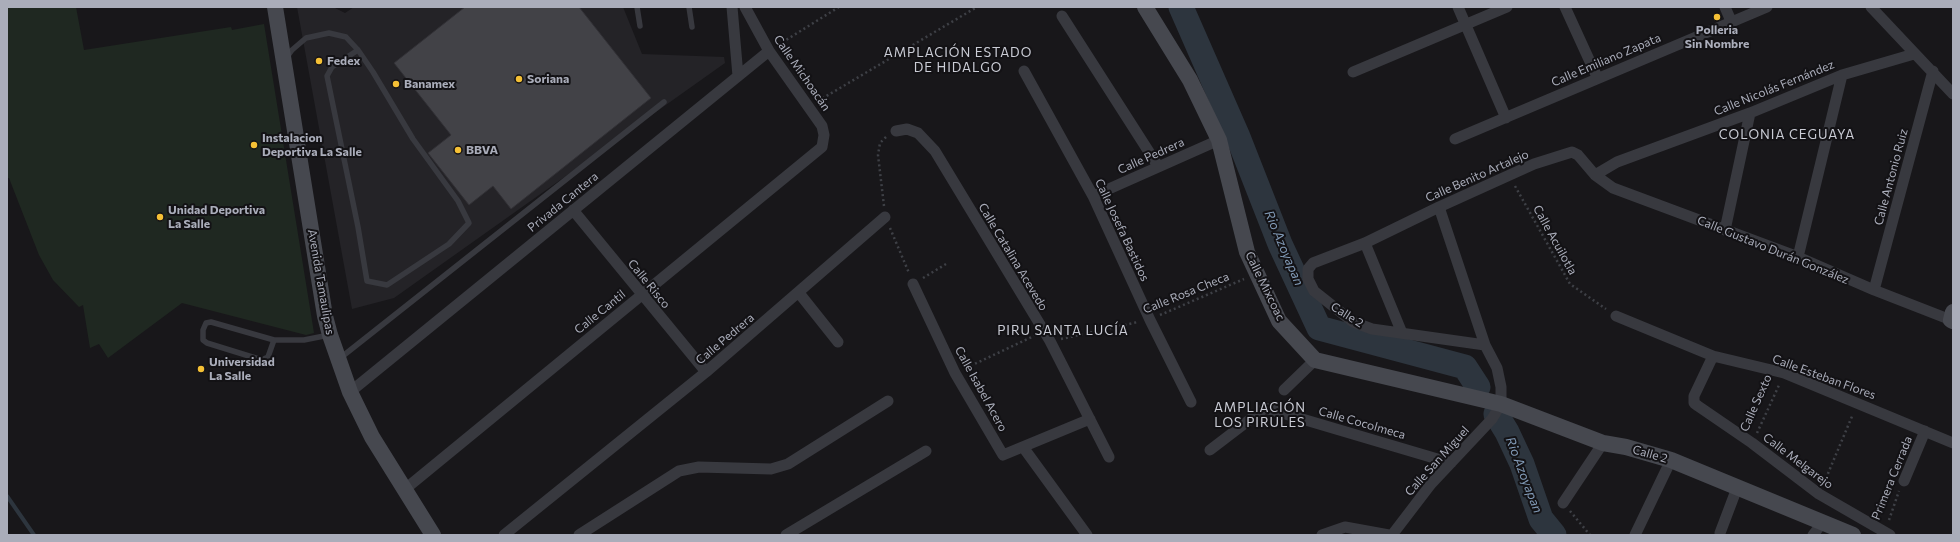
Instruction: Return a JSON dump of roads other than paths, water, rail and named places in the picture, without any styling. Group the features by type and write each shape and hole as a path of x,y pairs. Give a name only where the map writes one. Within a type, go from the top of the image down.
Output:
{"street":[{"name":"Avenida Tamaulipas","path":"275,7 325,316 330,335 350,392 372,437 433,535"},
{"path":"732,7 738,76"},
{"name":"Calle Michoacán","path":"745,7 769,51 822,126 824,135 822,147 814,154"},
{"name":"Calle Mixcoac","path":"1145,7 1190,80 1219,140 1247,252 1279,320 1315,360"},
{"path":"1458,7 1506,118"},
{"path":"1353,72 1467,26 1507,7"},
{"path":"1565,7 1597,78"},
{"path":"1725,7 1731,21"},
{"name":"Calle Emiliano Zapata","path":"1456,139 1767,7"},
{"path":"1871,7 1914,54 1933,71 1953,94"},
{"path":"1062,16 1158,166"},
{"name":"Privada Cantera","path":"350,392 769,51"},
{"name":"Calle Nicolás Fernández","path":"1595,175 1617,162 1750,113 1842,75 1914,54"},
{"name":"Calle Josefa Bastidos","path":"1024,71 1093,196 1150,320 1192,402"},
{"name":"Calle Antonio Ruiz","path":"1874,290 1933,71"},
{"path":"1798,257 1842,75"},
{"path":"1725,230 1750,113"},
{"name":"Calle Catalina Acevedo","path":"896,131 908,129 918,133 935,151 1050,342 1110,457"},
{"name":"Calle Pedrera","path":"1093,196 1219,140"},
{"name":"Calle Benito Artalejo","path":"1313,263 1365,243 1439,206 1534,164 1572,152 1578,155 1595,175"},
{"name":"Calle Cantil","path":"404,490 814,154"},
{"name":"Calle Gustavo Durán González","path":"1595,175 1613,188 1798,257 1874,290 1952,318"},
{"path":"1284,390 1315,360 1501,404 1501,387 1497,368 1485,346 1439,206"},
{"name":"Calle Risco","path":"574,210 641,295 706,372"},
{"name":"Calle Pedrera","path":"504,535 706,372 885,217"},
{"path":"1365,243 1402,333"},
{"name":"Calle 2","path":"1313,263 1308,269 1308,279 1314,291 1353,322 1372,329 1485,346"},
{"name":"Calle Isabel Acero","path":"913,284 955,373 1003,455 1023,447"},
{"path":"799,293 838,342"},
{"name":"Calle Esteban Flores","path":"1616,316 1712,356 1784,373 1953,443"},
{"name":"Calle Melgarejo","path":"1712,356 1694,396 1694,402 1819,494 1886,534"},
{"path":"579,535 679,470 699,467 771,469 788,464 888,401"},
{"name":"Calle 2","path":"1501,404 1603,443 1626,447 1671,460 1737,488 1818,529 1853,535"},
{"name":"Calle San Miguel","path":"1322,535 1346,526 1390,535 1431,484 1492,419 1501,404"},
{"name":"Calle Cocolmeca","path":"1210,450 1265,408 1451,463"},
{"path":"1086,535 1023,447 1090,419"},
{"name":"Primera Cerrada","path":"1904,482 1925,431"},
{"path":"1563,503 1603,443"},
{"path":"786,535 926,451"},
{"path":"1635,535 1671,460"},
{"path":"1720,534 1737,488"}],"lane":[{"path":"637,7 640,26"},
{"path":"689,7 692,27"},
{"path":"284,63 292,50 306,38 329,33 346,37 358,50 386,93 413,139 458,201 469,223 449,244 387,285 367,281 358,227 327,76 332,67 358,50"},
{"path":"339,360 664,102"},
{"path":"274,340 268,357 262,360 207,343 204,340 203,330 206,323 211,322 274,340 304,340 330,335"}],"waterway":[{"name":"Rio Azoyapan","path":"1181,7 1238,137 1280,244 1319,328 1465,367 1478,387"},
{"name":"Rio Azoyapan","path":"1496,414 1507,432 1522,464 1541,519 1554,535"},
{"path":"7,496 34,535"}],"place":[{"name":"Polleria Sin Nombre","path":"1717,17"},
{"name":"Fedex","path":"319,61"},
{"name":"Soriana","path":"519,79"},
{"name":"Banamex","path":"396,84"},
{"name":"Instalacion Deportiva La Salle","path":"254,145"},
{"name":"BBVA","path":"458,150"},
{"name":"Unidad Deportiva La Salle","path":"160,217"},
{"name":"Universidad La Salle","path":"201,369"}],"district":[{"name":"AMPLACIÓN ESTADO DE HIDALGO","path":"958,60"},
{"name":"COLONIA CEGUAYA","path":"1787,135"},
{"name":"PIRU SANTA LUCÍA","path":"1063,331"},
{"name":"AMPLIACIÓN LOS PIRULES","path":"1260,416"}]}
